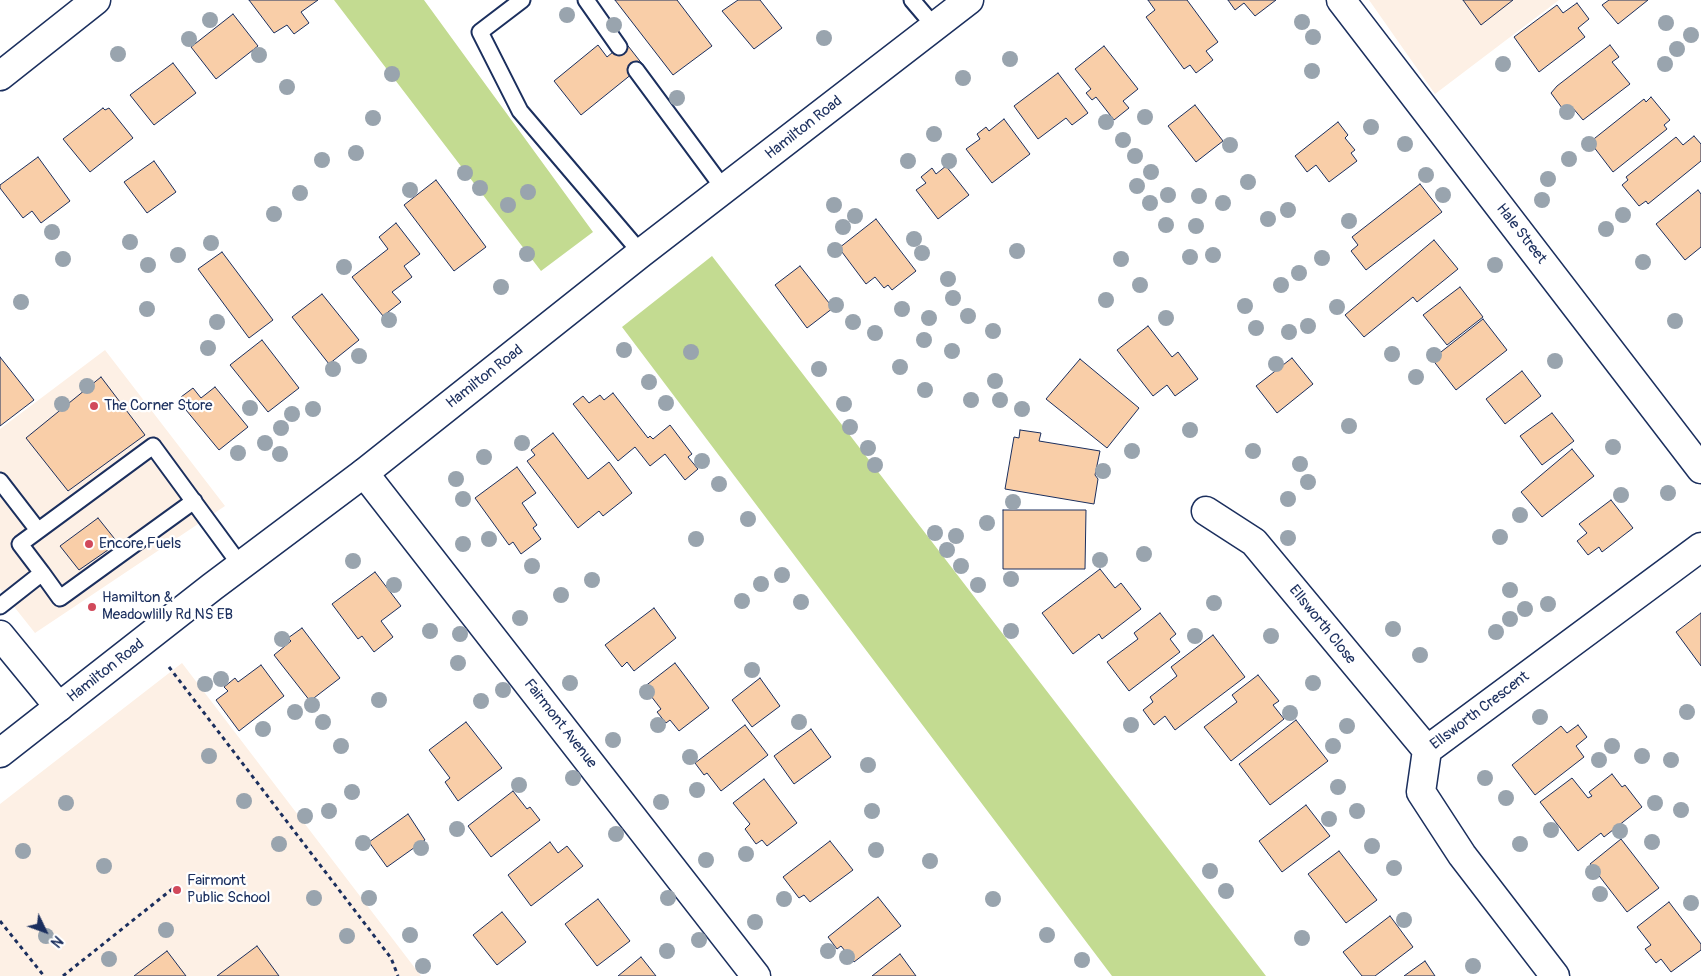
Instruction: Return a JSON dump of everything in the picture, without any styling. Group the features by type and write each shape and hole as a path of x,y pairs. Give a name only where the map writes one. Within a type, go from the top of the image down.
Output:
{"street":[{"path":"0,76 96,0"},
{"name":"Hamilton Road","path":"0,752 364,472 641,253 969,0"},
{"name":"Hale Street","path":"1341,0 1701,469"},
{"name":"Fairmont Avenue","path":"364,472 756,976"},
{"name":"Ellsworth Close","path":"1206,511 1254,542 1427,750"},
{"name":"Ellsworth Crescent","path":"1555,976 1462,854 1421,792 1427,750 1701,547"},
{"path":"0,635 59,707"}],"lane":[{"path":"586,0 619,47"},
{"path":"912,0 934,27"},
{"path":"519,1 480,32 520,111 641,253"},
{"path":"636,70 724,189"},
{"path":"194,501 60,598 20,544 37,529 153,446 194,501 242,566"},
{"path":"0,481 37,529"},
{"path":"0,606 42,573"}],"path":[{"path":"169,667 391,958 398,976"},
{"path":"64,976 176,886"},
{"path":"0,921 44,976"}],"shaded area":[{"path":"1369,0 1559,0 1435,94"},
{"path":"105,350 225,506 35,633 0,589 0,429"},
{"name":"Fairmont Public School","path":"182,663 421,976 0,976 0,804"}],"green space":[{"path":"334,0 424,0 593,232 541,271"},
{"path":"712,256 1266,976 1112,976 622,327"}],"building":[{"path":"249,0 318,0 301,12 309,23 294,34 287,25 274,33"},
{"path":"615,0 677,0 712,46 673,75"},
{"path":"738,0 760,0 782,28 754,49 722,11"},
{"path":"1148,0 1187,0 1218,42 1206,51 1213,60 1196,73 1190,65 1184,69 1146,17 1155,10"},
{"path":"1228,0 1276,0 1255,16 1244,3 1235,10"},
{"path":"1463,0 1513,0 1481,25"},
{"path":"1609,0 1648,0 1618,24 1602,5"},
{"path":"1577,3 1589,19 1578,28 1585,37 1539,72 1514,37 1557,5 1563,13"},
{"path":"233,14 258,46 216,79 191,47"},
{"path":"625,42 643,65 581,115 554,81 598,45 607,57"},
{"path":"1610,45 1619,57 1612,62 1630,84 1583,120 1572,107 1565,112 1551,93 1557,86"},
{"path":"1104,46 1138,89 1123,101 1129,108 1114,120 1096,97 1092,100 1086,93 1091,89 1075,69"},
{"path":"173,63 196,93 154,125 130,95"},
{"path":"1058,73 1088,113 1072,125 1066,118 1038,139 1014,106"},
{"path":"1651,97 1670,120 1664,125 1667,129 1613,172 1590,142 1644,99 1646,102"},
{"path":"1195,105 1223,141 1196,162 1168,126"},
{"path":"103,108 105,110 109,108 133,138 90,172 63,139"},
{"path":"1004,119 1030,154 992,183 966,149 980,139 977,134 986,127 989,131"},
{"path":"1338,122 1348,135 1345,138 1355,150 1351,153 1357,161 1329,182 1316,165 1307,172 1295,156"},
{"path":"1694,136 1701,144 1701,161 1648,204 1646,201 1639,206 1622,185 1628,180 1626,177 1676,137 1683,145"},
{"path":"38,157 70,201 41,223 32,211 23,218 0,188 0,185"},
{"path":"154,161 176,192 147,213 124,182"},
{"path":"946,166 969,195 938,219 916,190 926,183 921,177 932,168 936,174"},
{"path":"436,180 486,247 454,271 404,205"},
{"path":"1420,184 1442,212 1366,270 1351,251 1358,245 1352,237"},
{"path":"1698,190 1701,194 1701,247 1685,260 1656,224"},
{"path":"876,219 916,271 892,290 888,285 884,288 875,277 866,284 839,248"},
{"path":"396,223 420,254 404,266 412,277 392,292 401,302 383,316 352,277 388,249 379,237"},
{"path":"1434,240 1458,269 1417,302 1413,297 1364,337 1345,315"},
{"path":"222,252 273,320 249,338 198,269"},
{"path":"800,266 833,308 807,328 775,285"},
{"path":"1460,287 1483,317 1447,345 1423,315"},
{"path":"322,294 359,340 329,364 292,317"},
{"path":"1483,319 1507,350 1456,390 1432,359"},
{"path":"1148,326 1172,357 1178,352 1198,379 1175,396 1167,385 1153,396 1117,350"},
{"path":"262,340 299,388 268,412 230,365"},
{"path":"0,357 34,400 0,426"},
{"path":"1292,358 1313,384 1277,413 1256,386"},
{"path":"1080,359 1139,408 1107,448 1046,399"},
{"path":"1522,371 1541,396 1505,424 1486,399"},
{"name":"The Corner Store","path":"101,377 145,435 68,491 26,438"},
{"path":"215,387 248,427 219,450 186,410 190,407 181,397 193,388 201,398"},
{"path":"613,393 648,438 650,436 653,439 670,425 692,454 688,457 698,469 685,480 665,454 650,466 635,447 618,461 573,404 583,396 589,403 600,395 604,400"},
{"path":"1552,413 1574,441 1542,465 1520,436"},
{"path":"1020,430 1041,433 1039,441 1100,451 1095,475 1098,479 1094,504 1005,489 1014,437 1019,438"},
{"path":"553,433 588,479 609,462 632,493 603,516 599,511 578,528 527,461 535,455 531,450"},
{"path":"1572,449 1594,476 1542,517 1521,492"},
{"path":"517,467 536,493 522,503 537,525 533,528 541,539 521,554 513,542 509,545 475,498"},
{"path":"1611,500 1633,528 1602,552 1599,547 1588,555 1577,541 1587,533 1579,524"},
{"path":"1003,510 1086,510 1085,569 1003,569"},
{"name":"Encore Fuels","path":"98,518 118,543 79,570 60,546"},
{"path":"1100,569 1115,588 1121,583 1141,609 1102,639 1099,634 1073,654 1042,613"},
{"path":"375,572 401,606 381,621 393,637 374,652 362,636 358,639 332,604"},
{"path":"654,608 676,638 634,671 627,662 622,667 605,645"},
{"path":"1160,613 1176,634 1170,639 1180,652 1129,691 1107,662 1138,639 1134,633"},
{"path":"1701,613 1701,666 1676,632"},
{"path":"302,628 340,678 310,701 274,655 291,641 288,638"},
{"path":"1213,635 1245,677 1175,730 1165,716 1154,725 1143,710 1153,702 1150,697 1177,676 1171,667"},
{"path":"675,663 709,708 679,731 670,720 666,723 657,712 661,709 644,687"},
{"path":"261,665 284,696 239,731 216,700 228,691 224,687 235,678 238,682"},
{"path":"1258,675 1279,701 1273,705 1284,719 1231,761 1204,727 1237,702 1232,695"},
{"path":"760,678 780,706 752,727 732,700"},
{"path":"1296,720 1328,761 1270,805 1239,764"},
{"path":"466,722 502,768 458,801 445,782 450,778 429,750"},
{"path":"745,725 768,755 721,791 707,773 704,775 695,763"},
{"path":"1578,725 1587,737 1576,746 1584,757 1535,795 1512,765 1561,726 1567,733"},
{"path":"811,729 831,757 794,784 774,756"},
{"path":"1612,774 1622,787 1625,785 1642,807 1604,837 1601,833 1578,851 1540,802 1572,778 1588,798 1592,796 1589,792"},
{"path":"764,779 797,823 767,846 762,840 756,844 745,829 750,824 733,803"},
{"path":"513,791 527,809 530,807 540,820 491,857 468,826"},
{"path":"1306,805 1330,836 1282,872 1259,841"},
{"path":"408,814 425,840 387,867 369,842"},
{"path":"1621,839 1659,888 1627,912 1590,864"},
{"path":"830,841 853,870 810,902 804,895 799,898 783,877"},
{"path":"550,842 558,853 567,846 583,866 531,906 508,875"},
{"path":"1339,851 1377,900 1346,923 1308,874"},
{"path":"878,897 901,926 854,962 841,946 837,949 828,937"},
{"path":"598,899 630,941 597,966 565,924"},
{"path":"1669,902 1701,944 1701,950 1671,972 1661,959 1656,963 1645,949 1651,945 1637,927"},
{"path":"502,912 526,942 497,965 473,935"},
{"path":"1390,916 1413,947 1375,976 1362,976 1343,952"},
{"path":"257,946 279,976 217,976"},
{"path":"167,951 186,976 134,976"},
{"path":"900,954 916,976 872,976"},
{"path":"641,957 656,976 618,976"},
{"path":"1425,961 1435,976 1404,976"}],"place":[{"name":"The Corner Store","path":"94,406"},
{"name":"Encore Fuels","path":"89,544"},
{"name":"Hamilton & Meadowlilly Rd NS EB","path":"92,607"},
{"name":"Fairmont Public School","path":"177,890"}]}
